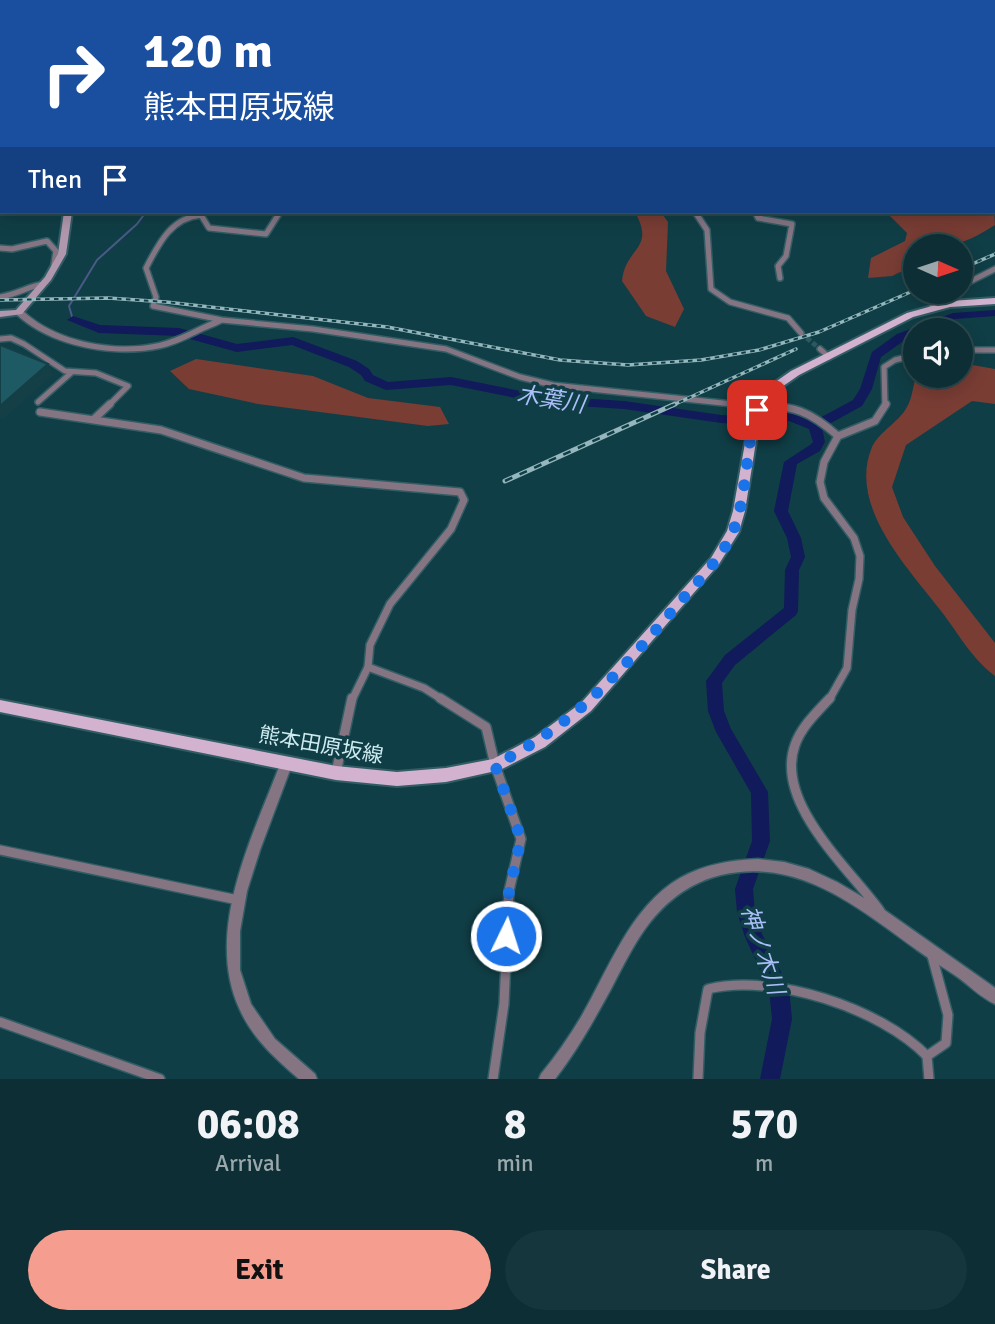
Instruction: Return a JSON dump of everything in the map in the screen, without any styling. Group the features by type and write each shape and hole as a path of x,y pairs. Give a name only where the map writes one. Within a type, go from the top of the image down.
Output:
{"main road":[{"path":"0,314 19,312 53,271 64,246 68,214"},
{"path":"754,418 775,387 910,314 931,308 995,302"},
{"name":"熊本田原坂線","path":"1,708 337,773 397,779 446,775 495,765 540,742 586,706 715,561 733,532 739,511 754,418"}],"street":[{"path":"279,214 266,234 209,228 203,216 195,214 162,236 146,268 156,297 153,306 222,320 387,339 474,357 530,380 697,401 748,403 754,418 777,404 816,416 838,436"},
{"path":"696,214 707,230 711,289 738,305 788,317 801,333"},
{"path":"756,214 758,218 792,224 786,257 778,266 780,278"},
{"path":"0,248 12,250 47,241 56,251 53,271"},
{"path":"973,280 995,269"},
{"path":"0,297 21,294 31,286 43,284"},
{"path":"931,308 935,304"},
{"path":"19,312 65,342 135,348 160,346 222,320"},
{"path":"0,339 11,338 43,359 72,372 96,373 128,386 94,419"},
{"path":"820,349 829,357"},
{"path":"973,350 995,350"},
{"path":"887,920 862,884 819,838 798,796 791,757 797,737 841,681 849,658 860,558 856,538 821,494 818,483 830,449 838,436 868,428 881,419 888,397 884,367 903,358"},
{"path":"38,402 72,372"},
{"path":"40,412 138,425 193,438 276,471 304,478 356,485 460,492 464,500 451,529 404,586 378,626 370,645 368,667 354,691 337,773"},
{"path":"368,667 424,688 486,727 495,765 521,839 509,891 504,1004 493,1079"},
{"path":"286,762 238,900 230,951 236,989 253,1025 283,1060 310,1079"},
{"path":"0,850 238,900"},
{"path":"546,1079 580,1033 647,915 680,884 707,871 730,865 792,869 832,885 887,920 995,997"},
{"path":"927,1056 946,1043 948,1015 931,952"},
{"path":"698,1079 700,1033 708,989 724,982 765,985 816,998 901,1032 927,1056 929,1079"},
{"path":"0,1022 160,1079"}],"shaded area":[{"path":"636,214 662,214 668,222 666,271 684,309 675,327 646,316 622,281 628,261 641,242 641,224"},
{"path":"888,214 994,214 995,225 973,237 973,234 907,234"},
{"path":"903,242 903,271 892,276 868,278 871,258"},
{"path":"196,359 313,376 368,398 440,407 449,424 428,426 258,404 189,389 170,371"},
{"path":"973,365 995,369 995,404 972,401 906,445 892,487 903,517 935,566 995,643 995,676 972,654 899,556 874,514 866,469 872,447 907,407 913,388 973,388"}],"building":[{"path":"0,345 48,364 0,406"}],"waterway":[{"path":"73,320 69,306 97,260 144,214"},
{"name":"木葉川","path":"815,426 858,403 866,389 876,355 901,337 953,316 995,313"},
{"name":"木葉川","path":"73,320 99,329 179,332 237,348 293,341 353,364 369,378 386,386 451,381 546,400 624,405 721,419 765,421 790,417 815,426"},
{"name":"神ノ木川","path":"770,1079 782,1019 779,988 754,937 746,912 744,889 761,841 759,792 724,732 716,711 714,681 730,660 791,611 792,570 798,557 794,538 781,511 791,462 815,448 819,442 815,426"}],"tunnel":[{"path":"801,333 820,349"}],"railway":[{"path":"973,264 995,254"},
{"path":"0,300 108,298 166,302 387,327 560,360 628,365 701,360 759,350 819,332 903,295"},
{"path":"671,406 796,349"},
{"path":"505,481 675,404"}],"route":[{"path":"506,936 509,891 521,839 495,765 540,742 586,706 625,666 715,561 733,532 739,511 751,429 757,410"}]}
